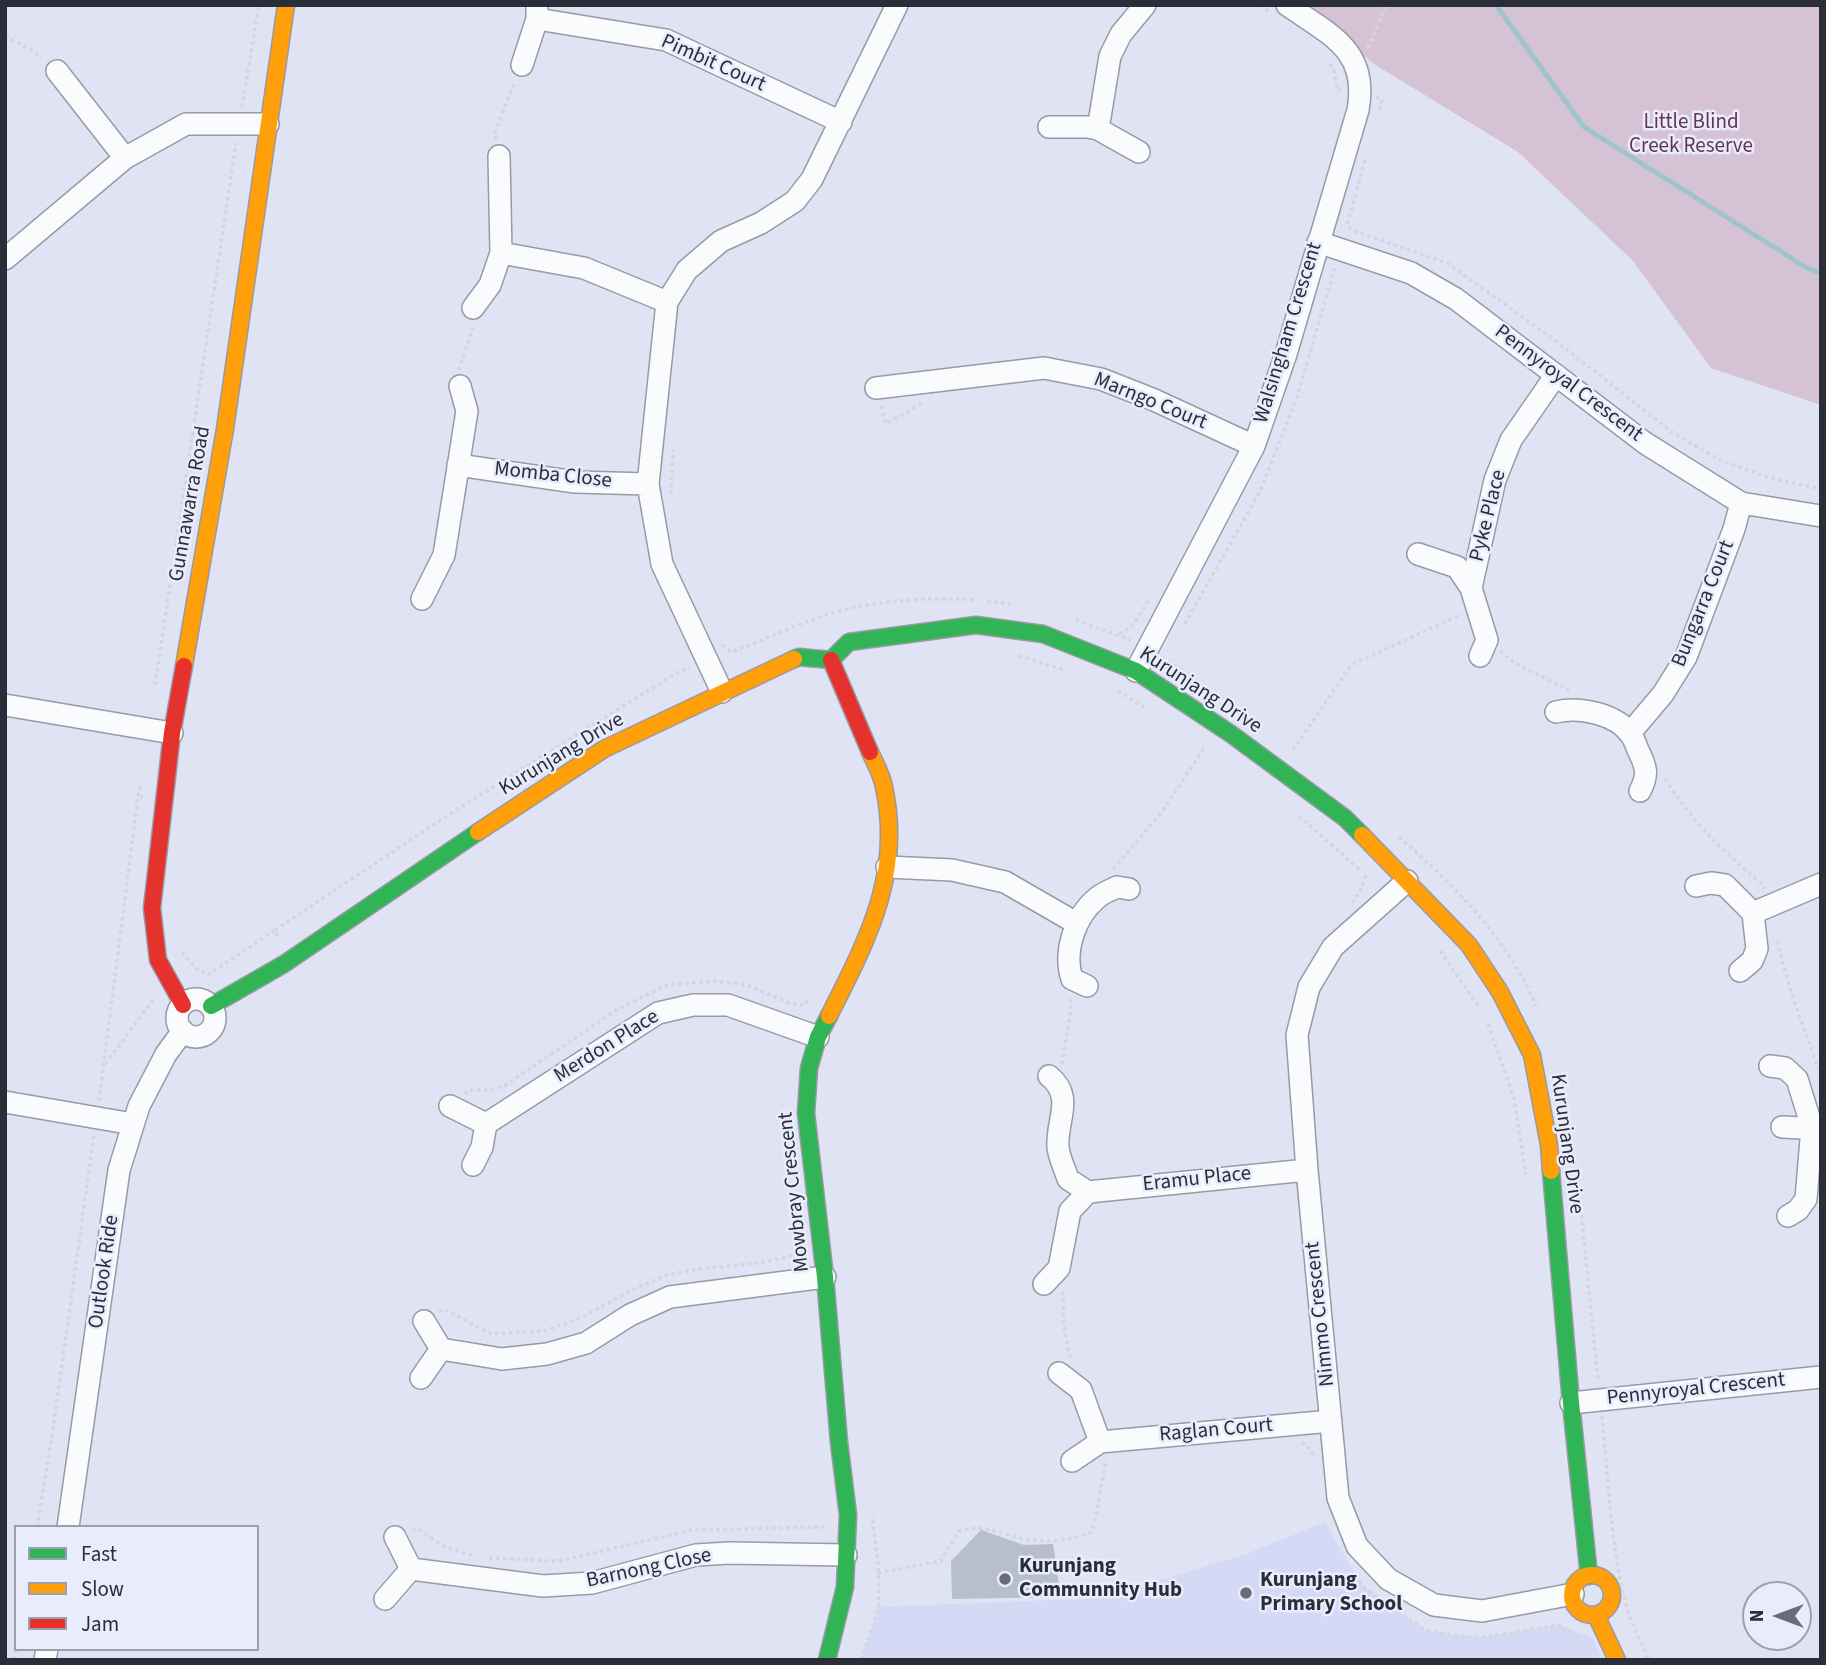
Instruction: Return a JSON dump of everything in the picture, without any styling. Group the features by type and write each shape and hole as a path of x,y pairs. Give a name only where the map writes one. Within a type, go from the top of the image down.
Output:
{"street":[{"name":"Gunnawarra Road","path":"183,1005 158,960 152,908 172,733 225,429 286,5"},
{"path":"722,692 662,564 648,484 667,302 687,270 721,241 761,223 795,201 812,178 897,5"},
{"path":"1098,129 1110,56 1121,34 1145,5"},
{"name":"Walsingham Crescent","path":"1136,671 1254,446 1286,354 1361,94 1360,74 1349,52 1340,43 1279,9"},
{"name":"Pimbit Court","path":"522,65 537,12 666,40 841,122"},
{"path":"57,71 125,158"},
{"path":"5,259 125,158 186,124 268,124"},
{"path":"1049,127 1098,129 1139,152"},
{"path":"473,308 490,285 502,253 499,156"},
{"name":"Pennyroyal Crescent","path":"1318,242 1411,273 1456,299 1645,443 1741,503 1821,516"},
{"path":"502,253 584,268 667,302"},
{"name":"Marngo Court","path":"876,387 1044,368 1101,379 1152,398 1254,446"},
{"name":"Pyke Place","path":"1471,588 1495,480 1511,440 1556,375"},
{"path":"422,599 444,555 467,411 460,386"},
{"name":"Momba Close","path":"458,465 575,482 648,484"},
{"name":"Bungarra Court","path":"1630,733 1663,694 1686,657 1730,541 1741,503"},
{"name":"Pyke Place","path":"1418,554 1457,567 1471,588 1484,648"},
{"name":"Kurunjang Drive","path":"211,1006 288,961 604,749 799,657 831,660 849,642 976,625 1043,634 1136,671 1231,734 1345,818 1469,945 1500,992 1532,1055 1549,1145 1571,1403 1590,1576"},
{"name":"Mowbray Crescent","path":"827,1660 845,1587 847,1529 825,1277 806,1112 809,1068 818,1037 868,938 887,867 890,827 884,784 831,660"},
{"path":"5,705 172,733"},
{"path":"1556,712 1566,709 1579,710 1608,717 1630,733 1647,768 1647,780 1640,791"},
{"path":"887,867 952,870 1004,882 1076,923"},
{"name":"Nimmo Crescent","path":"1407,881 1333,947 1309,987 1297,1035 1338,1498 1357,1546 1388,1579 1434,1605 1482,1611 1573,1594"},
{"path":"1696,886 1711,883 1725,885 1761,910"},
{"path":"1761,910 1821,884"},
{"path":"1080,983 1068,966 1076,923 1097,898 1117,887 1129,890"},
{"path":"1740,971 1752,961 1757,949 1761,910"},
{"path":"194,999 211,1006 215,1018 211,1030 200,1037 188,1035 183,1031 178,1021 183,1005 194,999"},
{"name":"Merdon Place","path":"486,1124 658,1013 693,1005 728,1005 818,1037"},
{"name":"Outlook Ride","path":"68,1525 118,1170 139,1106 166,1054 183,1031"},
{"path":"1770,1066 1786,1068 1797,1079 1816,1128 1806,1199 1798,1210 1788,1216"},
{"path":"1044,1284 1059,1268 1062,1260 1070,1211 1088,1192 1068,1179 1058,1148 1064,1098 1054,1080"},
{"path":"5,1102 133,1124"},
{"path":"450,1106 486,1124 482,1147 473,1165"},
{"path":"1782,1127 1816,1128"},
{"name":"Eramu Place","path":"1088,1192 1307,1170"},
{"path":"424,1321 441,1349 502,1359 547,1354 586,1343 630,1315 670,1297 825,1277"},
{"path":"421,1378 441,1349"},
{"path":"1059,1373 1081,1390 1103,1442"},
{"name":"Pennyroyal Crescent","path":"1571,1403 1821,1377"},
{"name":"Raglan Court","path":"1072,1461 1103,1442 1331,1421"},
{"path":"385,1599 411,1569 395,1537"},
{"name":"Barnong Close","path":"411,1569 543,1586 592,1584 696,1555 846,1555"},
{"path":"1590,1576 1602,1578 1612,1594 1608,1607 1596,1615 1578,1609 1573,1594 1578,1581 1590,1576"},
{"path":"1596,1615 1617,1660"}],"path":[{"path":"155,687 239,124 260,5"},
{"path":"1260,5 1279,9"},
{"path":"1365,56 1386,5"},
{"path":"5,36 32,50 57,71"},
{"path":"1329,63 1334,70 1337,90 1382,99 1379,112"},
{"path":"499,156 495,132 522,65"},
{"path":"1367,152 1347,226 1447,262 1556,341 1673,433 1722,461 1774,479 1821,489"},
{"path":"460,386 458,370 474,326 473,308"},
{"path":"876,387 886,424 927,400"},
{"path":"1119,634 1132,626 1155,591"},
{"path":"1453,618 1484,648 1577,694"},
{"path":"177,944 197,969 208,975 458,808 677,673 731,652"},
{"path":"1009,655 1067,671"},
{"path":"1112,688 1153,712"},
{"path":"1097,898 1109,874 1162,812 1205,747 1214,753"},
{"path":"1662,775 1684,809 1737,863 1763,885 1761,910"},
{"path":"37,1525 97,1118 141,784"},
{"path":"138,797 164,798"},
{"path":"1292,810 1389,897"},
{"path":"275,930 288,961"},
{"path":"1777,939 1790,989 1821,1076"},
{"path":"1438,949 1485,1016 1514,1098 1527,1182"},
{"path":"104,1066 157,996 197,969"},
{"path":"1054,1080 1080,983"},
{"path":"1062,1260 1064,1327 1077,1387"},
{"path":"1603,1424 1617,1559 1630,1617 1649,1660"},
{"path":"878,1573 941,1561 959,1531 972,1527 997,1530 1024,1539 1059,1539 1090,1533 1096,1522 1106,1462 1103,1442"},
{"path":"861,1660 879,1607 871,1509"},
{"path":"395,1537 417,1528 443,1546 477,1557 559,1561 692,1530 822,1527 847,1529 874,1521"},
{"path":"1574,1627 1580,1638"}],"shaded area":[{"name":"Kurunjang Primary School","path":"1325,1522 1363,1587 1427,1631 1478,1638 1559,1625 1593,1638 1601,1660 861,1660 879,1607 1103,1598 1246,1554"}],"green space":[{"name":"Little Blind Creek Reserve","path":"1304,5 1821,5 1821,405 1711,368 1633,261 1518,152 1374,64"}],"building":[{"name":"Kurunjang Communnity Hub","path":"981,1530 1024,1545 1053,1544 1061,1597 952,1599 951,1561"}],"waterway":[{"path":"1496,5 1584,127 1807,268 1821,273"}],"traffic: fast":[{"path":"794,659 799,657 831,660 849,642 976,625 1043,634 1136,671 1231,734 1345,818 1362,835"},
{"path":"211,1006 284,964 478,832"},
{"path":"827,1660 845,1587 848,1515 806,1113 809,1068 818,1037 829,1016"},
{"path":"1551,1171 1589,1576"}],"traffic: slow":[{"path":"184,666 225,429 286,5"},
{"path":"478,832 604,749 794,659"},
{"path":"829,1016 868,933 885,878 889,819 883,783 870,752"},
{"path":"1362,835 1469,945 1500,992 1532,1055 1549,1145 1551,1171"},
{"path":"1592,1575 1606,1581 1612,1595 1606,1609 1592,1615 1578,1609 1572,1595 1578,1581 1592,1575"},
{"path":"1596,1615 1617,1660"}],"traffic: jam":[{"path":"831,660 870,752"},
{"path":"183,1005 158,960 152,908 172,733 184,666"}],"place":[{"name":"Kurunjang Communnity Hub","path":"1005,1579"},
{"name":"Kurunjang Primary School","path":"1246,1593"}]}
